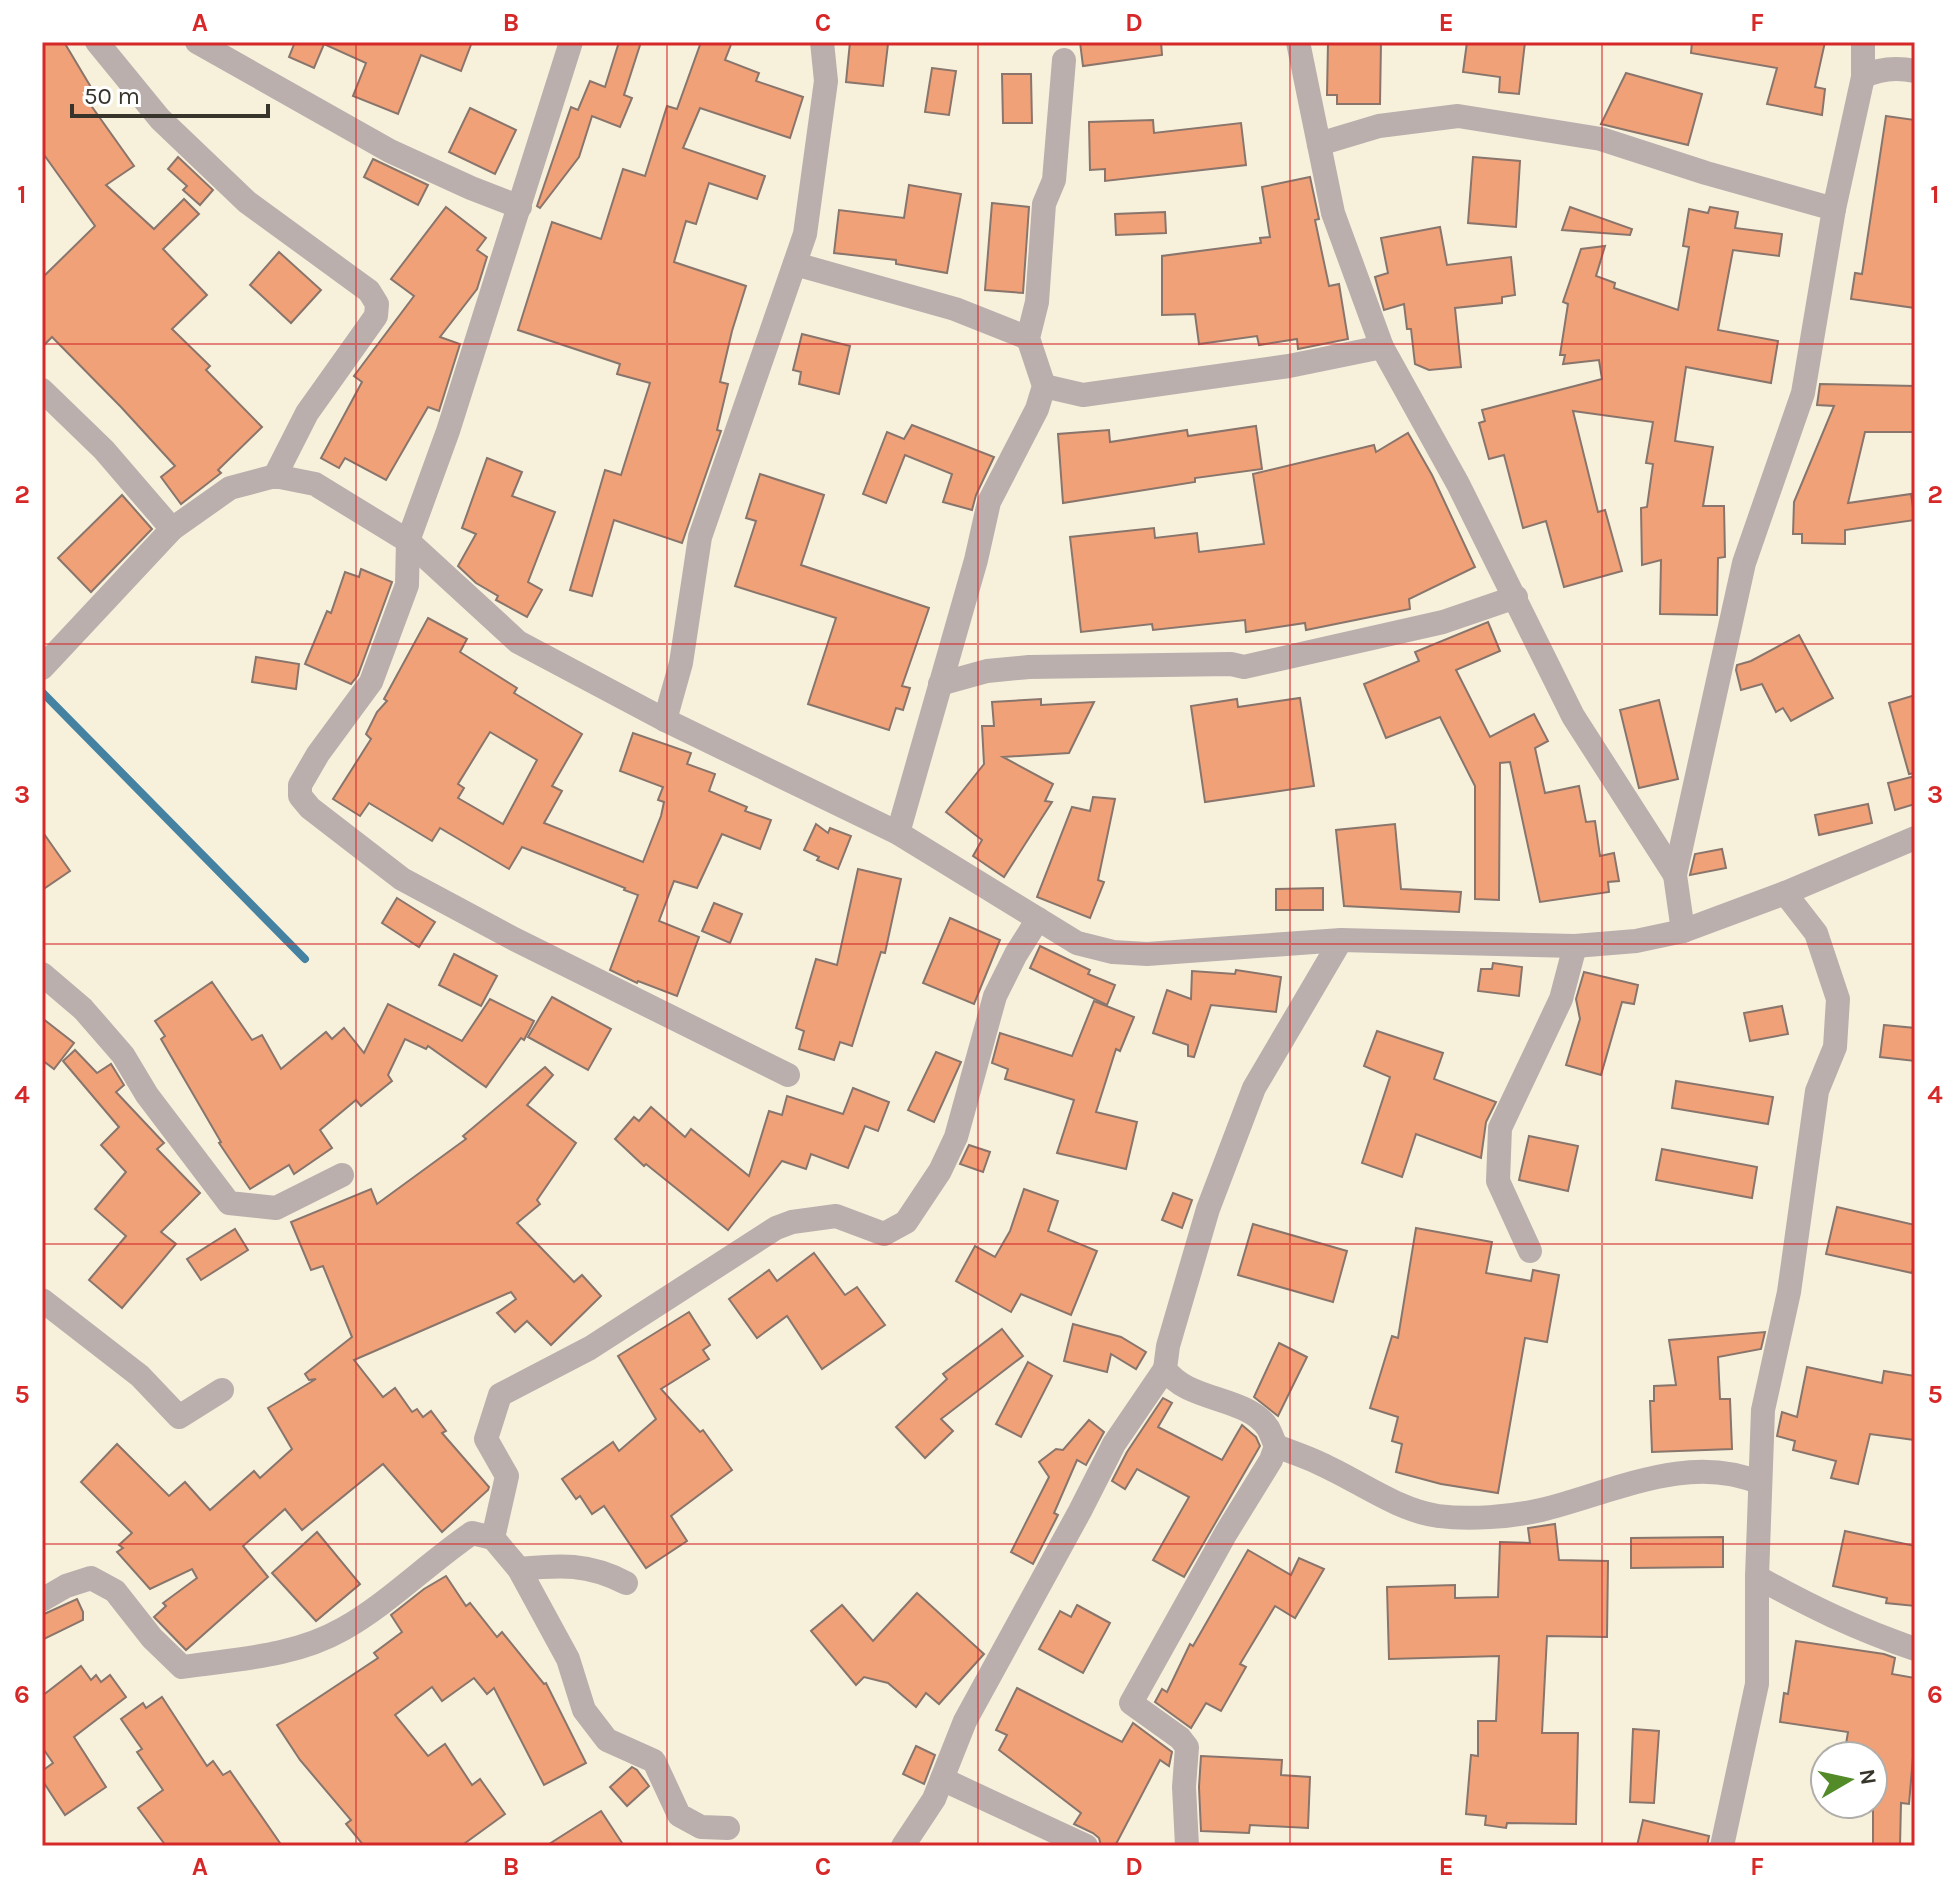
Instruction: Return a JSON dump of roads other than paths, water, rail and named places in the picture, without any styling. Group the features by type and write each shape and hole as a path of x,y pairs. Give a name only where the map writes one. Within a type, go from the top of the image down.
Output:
{"street":[{"path":"97,42 160,119 247,202 369,291 377,304 376,316 307,413 275,476"},
{"path":"197,42 390,151 520,207"},
{"path":"571,42 448,431 408,541 407,585 371,682 318,754 300,785 300,796 310,808 402,879 514,939 788,1075"},
{"path":"665,720 681,663 700,537 805,234 826,81 822,42"},
{"path":"1298,42 1333,213 1382,347 1458,484 1573,716 1675,875"},
{"path":"1683,931 1675,875 1744,563 1803,393 1834,209 1863,77 1863,42"},
{"path":"898,833 976,560 989,502 1037,409 1044,386 1028,338 1037,302 1044,204 1054,180 1064,60"},
{"path":"1863,77 1875,71 1899,67 1915,71"},
{"path":"1319,144 1379,126 1458,116 1601,139 1834,209"},
{"path":"795,264 955,309 1028,338"},
{"path":"1044,386 1083,395 1289,366 1382,347"},
{"path":"42,390 104,450 172,529"},
{"path":"42,668 172,529 230,488 275,476 315,484 408,541 518,642 665,720 898,833 1077,943 1113,952 1147,954 1341,940 1575,946 1636,941 1683,931 1785,893 1915,838"},
{"path":"940,684 987,671 1029,667 1231,664 1244,667 1443,622 1516,597"},
{"path":"1722,1846 1757,1684 1763,1410 1789,1292 1817,1091 1835,1047 1838,999 1816,933 1785,893"},
{"path":"493,1538 507,1476 486,1439 500,1395 590,1348 776,1228 792,1222 836,1216 884,1234 906,1222 940,1171 956,1137 995,996 1038,919"},
{"path":"903,1846 934,1799 965,1721 1114,1444 1165,1369 1168,1346 1208,1209 1254,1088 1341,940"},
{"path":"1530,1251 1498,1181 1500,1128 1561,999 1575,946"},
{"path":"42,974 83,1009 123,1055 155,1106 229,1203 276,1208 342,1175"},
{"path":"42,1300 140,1376 179,1417 222,1390"},
{"path":"1165,1369 1173,1381 1255,1415 1267,1427 1276,1446 1319,1462 1407,1507 1438,1516 1540,1510 1634,1481 1689,1472 1741,1475 1760,1483"},
{"path":"1187,1846 1184,1787 1187,1747 1180,1738 1131,1703 1226,1533 1271,1460 1276,1446"},
{"path":"42,1600 66,1586 91,1578 115,1591 152,1638 182,1667 266,1656 343,1629 472,1533 493,1538 519,1569 568,1659 584,1710 607,1740 654,1761 679,1815 701,1827 728,1828"},
{"path":"519,1569 558,1565 604,1571 626,1583"},
{"path":"1757,1577 1859,1630 1915,1649"},
{"path":"942,1779 1086,1846"}],"waterway":[{"path":"42,692 305,959"}]}
